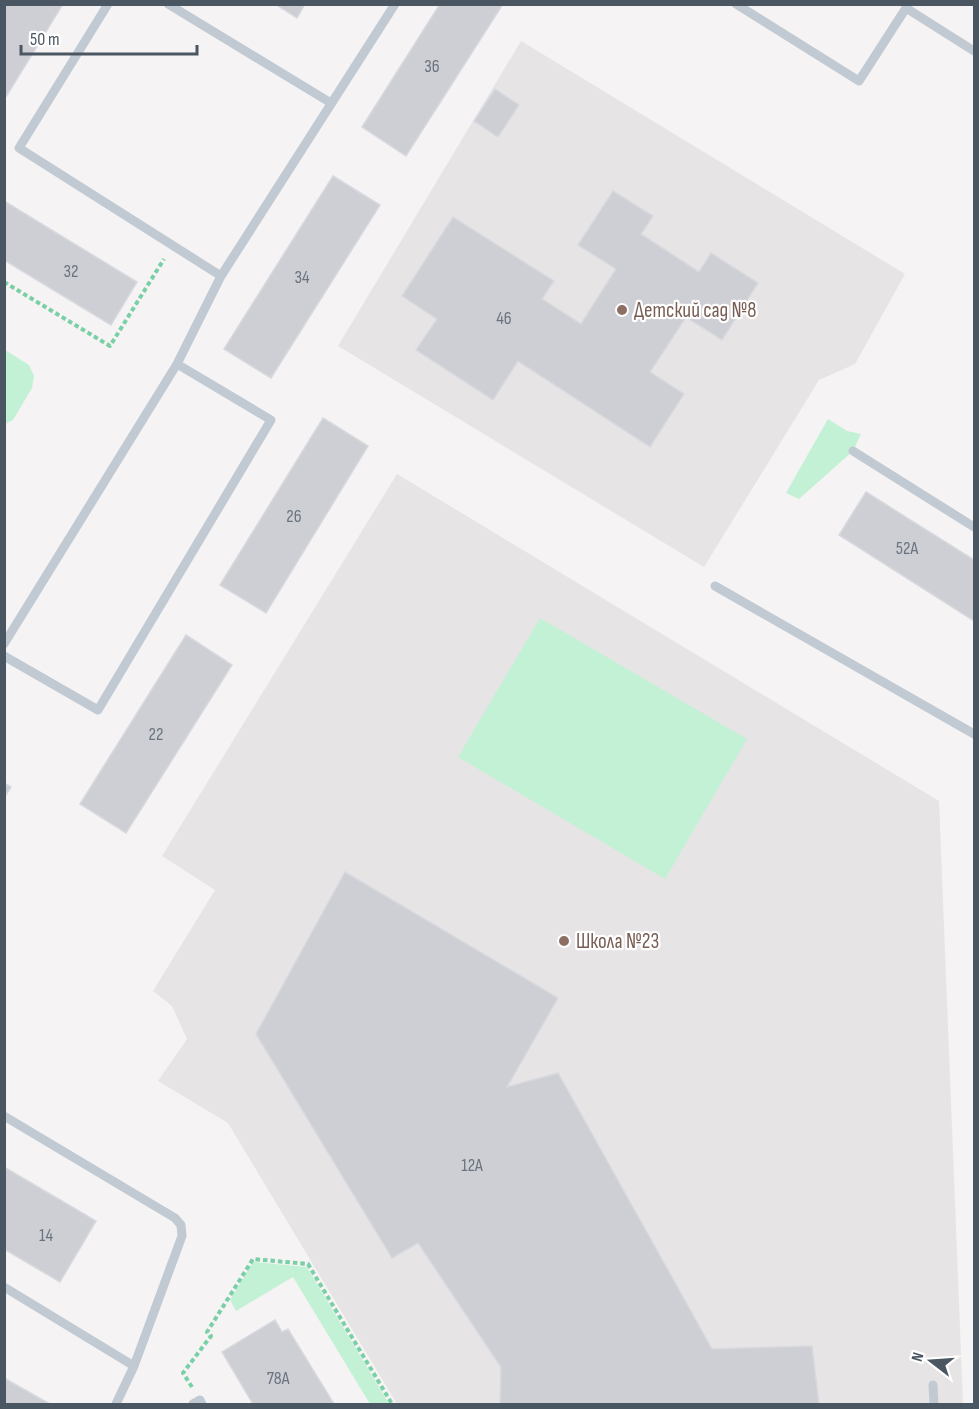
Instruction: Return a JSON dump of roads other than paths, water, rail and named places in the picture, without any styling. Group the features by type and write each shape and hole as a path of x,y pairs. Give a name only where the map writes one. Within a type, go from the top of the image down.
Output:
{"lane":[{"path":"108,4 19,148 221,276"},
{"path":"168,4 331,103"},
{"path":"4,644 177,363 221,276 395,4"},
{"path":"736,4 859,81 906,8 975,51"},
{"path":"4,656 98,710 271,420 177,363"},
{"path":"853,451 975,527"},
{"path":"715,586 975,734"},
{"path":"4,1116 176,1218 181,1225 182,1236 134,1366 116,1404"},
{"path":"4,1287 134,1366"},
{"path":"933,1385 934,1404"},
{"path":"193,1404 200,1400 202,1404"}],"place":[{"name":"Детский сад №8","path":"622,310"},
{"name":"Школа №23","path":"564,941"}]}
